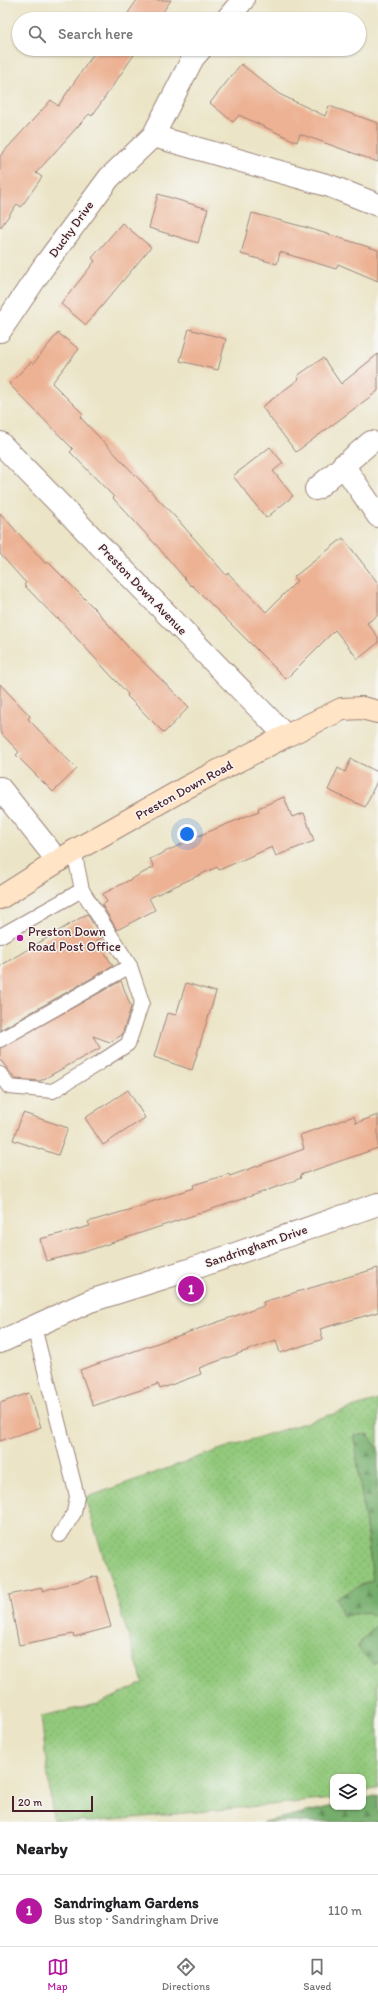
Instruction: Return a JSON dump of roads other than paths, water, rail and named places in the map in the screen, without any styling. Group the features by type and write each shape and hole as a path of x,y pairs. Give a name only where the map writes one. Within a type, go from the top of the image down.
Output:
{"street":[{"path":"232,12 243,0"},
{"name":"Duchy Drive","path":"0,331 44,266 109,178 153,136 195,56"},
{"path":"153,136 330,186 378,205"},
{"path":"316,489 371,442"},
{"name":"Preston Down Avenue","path":"0,443 286,736"},
{"path":"343,465 378,516"},
{"name":"Preston Down Road","path":"0,898 66,856 187,788 286,736 342,709 362,708 378,712"},
{"path":"0,788 66,856"},
{"name":"Sandringham Drive","path":"0,1342 90,1301 189,1270 378,1204"}],"lane":[{"path":"0,1074 9,1087 53,1090 128,1044 142,1002 130,966 82,890 66,856"},
{"path":"0,936 82,890"},
{"path":"0,1040 130,966"},
{"path":"34,1326 77,1496 74,1513 60,1535"}],"place":[{"name":"Preston Down Road Post Office","path":"20,938"},
{"name":"Sandringham Gardens","path":"191,1289"}]}
